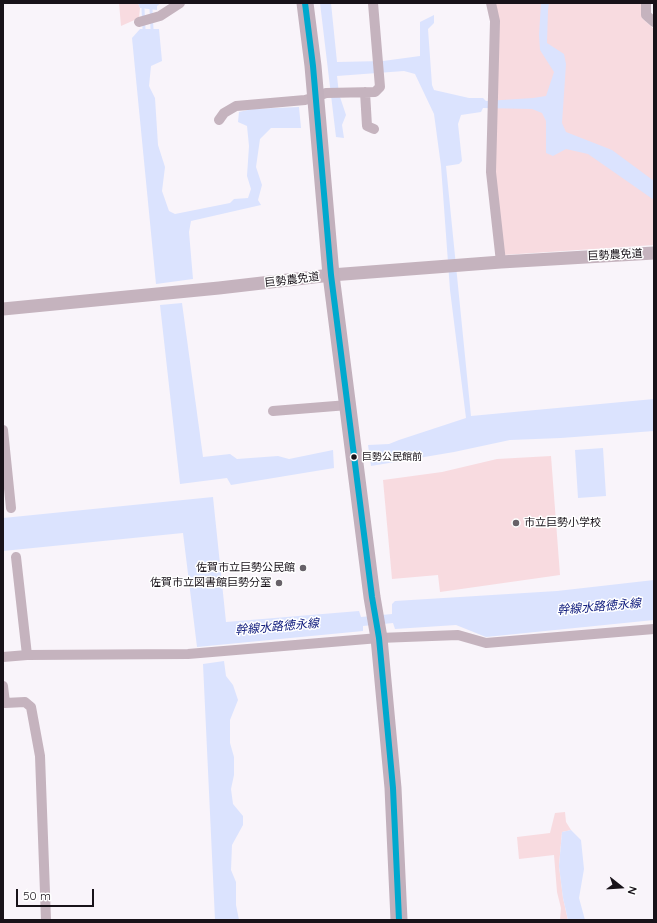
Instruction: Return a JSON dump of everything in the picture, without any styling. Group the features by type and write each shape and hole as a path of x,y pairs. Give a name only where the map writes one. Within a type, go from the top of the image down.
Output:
{"highway":[{"path":"305,3 321,95 331,276 372,597 379,638 392,788 399,920"}],"street":[{"path":"139,22 160,16 180,3"},
{"path":"219,120 224,113 236,106 304,100 321,95 341,92 374,92 380,87 373,3"},
{"path":"490,3 495,20 491,172 501,262"},
{"path":"646,3 646,15 654,22"},
{"path":"365,92 367,126 374,129"},
{"name":"巨勢農免道","path":"3,309 331,276 501,262 654,253"},
{"path":"274,411 348,406"},
{"path":"3,430 11,508"},
{"path":"16,558 27,655"},
{"path":"3,657 27,655 188,654 379,638 458,635 486,644 654,629"},
{"path":"3,686 5,703 26,702 30,707 40,756 46,920"}],"shaded area":[{"path":"119,3 138,3 140,8 139,18 121,26"},
{"path":"494,3 643,4 642,18 654,29 654,245 503,255 494,173"},
{"path":"551,456 560,575 440,592 438,575 392,579 383,480 442,472 497,459"},
{"path":"565,812 566,822 571,830 562,832 559,866 563,898 568,920 560,920 561,908 557,892 554,855 519,859 517,837 550,833 555,813"}],"water":[{"path":"138,3 161,3 157,6 157,10 140,8"},
{"path":"320,3 331,3 337,62 383,61 420,56 420,22 434,15 434,23 428,29 432,85 434,90 469,98 483,98 486,101 546,96 554,72 540,50 539,35 541,3 549,3 547,43 564,54 566,64 562,123 566,132 612,150 654,181 654,200 588,154 566,149 553,156 546,153 546,121 542,113 532,109 483,108 481,112 461,115 458,124 462,161 459,164 446,166 471,416 654,399 654,431 510,440 454,452 371,466 368,445 389,444 466,418 450,290 441,166 434,114 415,74 404,71 337,76 339,94 346,115 342,125 344,138 336,137"},
{"path":"140,29 159,29 162,61 151,66 149,86 155,98 158,145 165,167 162,191 169,211 175,214 230,203 234,199 248,198 251,189 247,176 249,146 247,126 238,122 239,112 252,109 299,107 301,128 271,128 260,139 256,167 262,185 258,200 261,205 191,221 189,232 193,279 156,284 132,38"},
{"path":"182,303 203,457 230,454 237,459 278,456 289,459 333,450 334,468 231,485 227,478 180,484 160,305"},
{"path":"603,448 606,496 578,498 575,450"},
{"name":"幹線水路徳永線","path":"213,497 226,622 359,611 361,617 392,614 392,604 395,601 557,591 654,580 654,620 486,637 456,625 395,629 393,623 363,626 363,631 197,647 183,533 3,551 3,518"},
{"path":"224,661 226,676 233,685 238,700 230,720 230,743 234,757 234,775 231,789 233,804 243,816 243,825 232,845 231,870 236,882 236,905 239,920 215,920 203,664"},
{"path":"571,830 581,840 584,869 579,898 585,920 568,920 563,898 559,866 562,832"}],"waterway":[{"path":"143,9 144,29"},
{"path":"151,9 152,29"}],"transit line":[{"path":"305,3 313,66 331,275 372,597 379,638 393,788 399,920"}],"place":[{"name":"巨勢公民館前","path":"354,457"},
{"name":"市立巨勢小学校","path":"516,523"},
{"name":"佐賀市立巨勢公民館","path":"303,568"},
{"name":"佐賀市立図書館巨勢分室","path":"279,583"}]}
